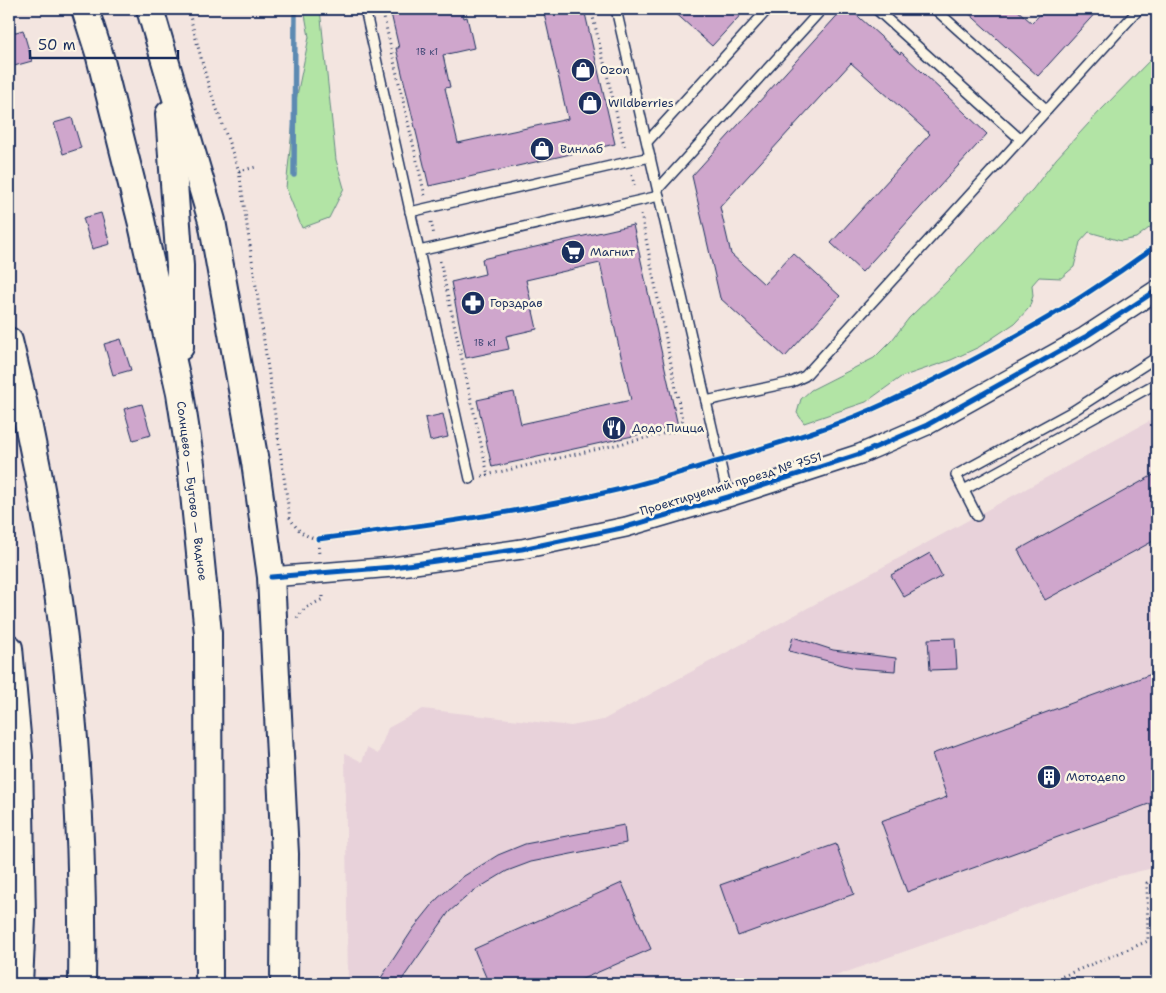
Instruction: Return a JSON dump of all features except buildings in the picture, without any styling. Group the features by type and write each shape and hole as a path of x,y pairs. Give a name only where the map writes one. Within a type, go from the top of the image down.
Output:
{"main road":[{"name":"Солнцево — Бутово — Видное","path":"85,9 123,146 180,393 201,548 208,633 209,984"},
{"path":"150,9 212,221 255,462 271,577 285,854 284,984"},
{"path":"165,64 180,266 180,393"},
{"path":"9,341 42,495 71,682 79,782 84,893 82,984"},
{"path":"9,648 20,757 22,918 19,984"}],"street":[{"name":"Проектируемый проезд № 7551","path":"271,577 393,568 522,550 626,527 728,497 860,454 927,425 1085,338 1157,290"}],"lane":[{"path":"365,9 470,479"},
{"path":"616,9 728,497"},
{"path":"647,142 768,9"},
{"path":"419,251 638,201 658,193 822,9"},
{"path":"876,9 1020,139"},
{"path":"935,9 1047,110"},
{"path":"706,401 792,382 805,376 1139,9"},
{"path":"410,212 650,157"},
{"path":"977,516 956,475 1073,411 1157,357"},
{"path":"964,490 1157,384"}],"path":[{"path":"470,479 684,429 638,201 591,9"},
{"path":"239,171 256,167"},
{"path":"318,539 327,538"},
{"path":"1044,984 1148,941 1147,883 1157,880"}],"shaded area":[{"path":"1157,417 1157,867 1111,878 813,984 348,984 345,753 362,762 367,748 378,754 388,728 423,709 571,726 603,720"}],"green space":[{"path":"304,9 320,9 336,160 344,188 329,218 302,228 286,188 294,110 309,37"},
{"path":"1157,53 1157,222 1136,238 1121,241 1089,232 1080,242 1074,267 1061,278 1039,277 1032,285 1033,296 1029,308 1015,323 979,347 951,360 901,377 866,402 804,423 797,413 801,399 811,390 874,358 892,340 909,318 950,278 1033,189 1056,159 1100,111"}],"waterway":[{"path":"294,175 295,9"}],"cycle path":[{"path":"318,539 470,518 583,498 662,478 827,427 884,404 990,351 1059,311 1157,245"},
{"path":"271,577 393,567 522,549 626,527 728,497 860,454 927,425 1085,337 1157,290"}],"place":[{"name":"Ozon","path":"583,70"},
{"name":"Wildberries","path":"590,103"},
{"name":"Винлаб","path":"542,149"},
{"name":"Магнит","path":"573,252"},
{"name":"Горздрав","path":"473,303"},
{"name":"Додо Пицца","path":"614,428"},
{"name":"Мотодепо","path":"1049,777"}]}
